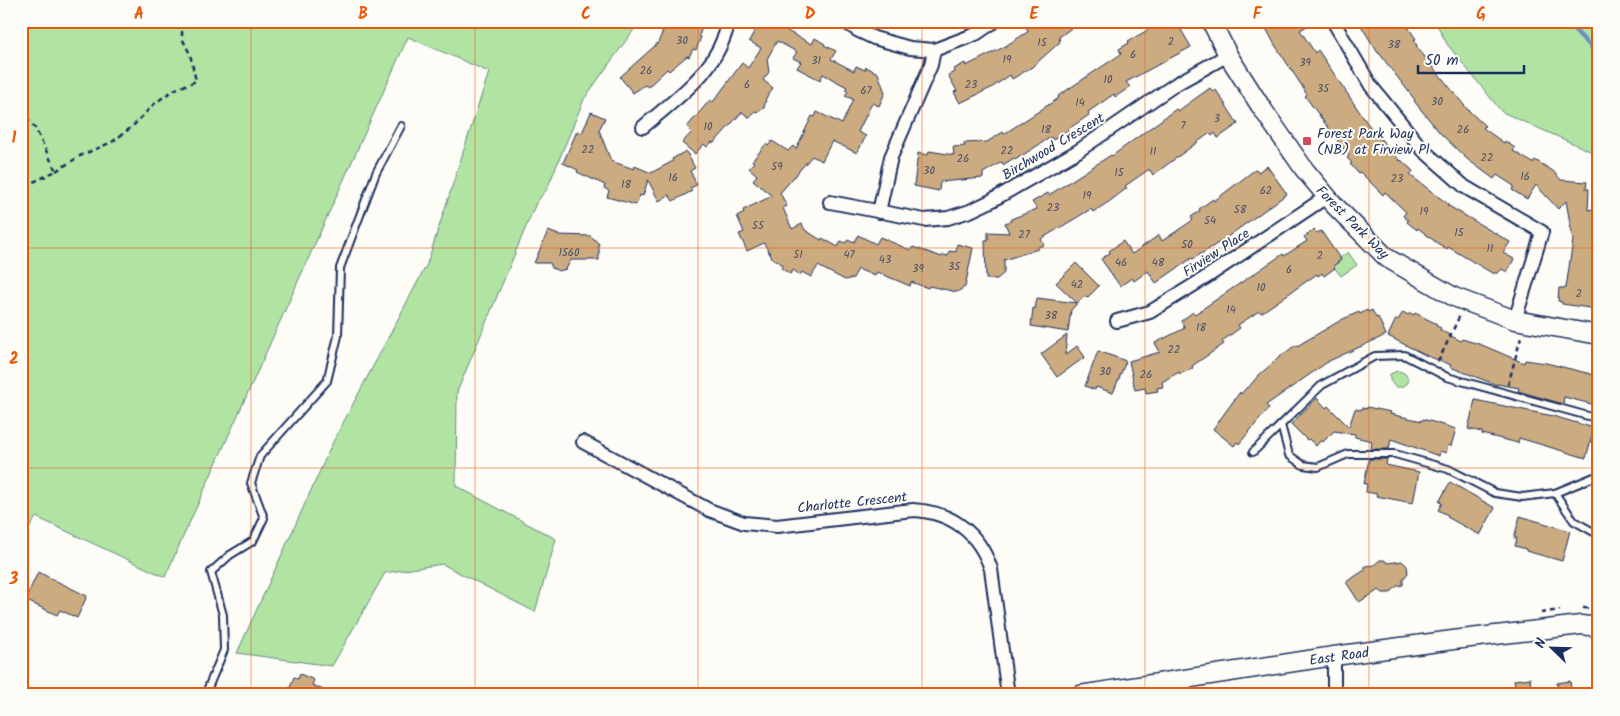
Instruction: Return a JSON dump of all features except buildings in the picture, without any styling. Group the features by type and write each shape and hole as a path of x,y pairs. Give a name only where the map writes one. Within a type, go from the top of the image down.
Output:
{"street":[{"path":"643,127 701,76 713,62 721,47 729,21"},
{"path":"844,21 874,38 910,48 934,50 976,34 995,21"},
{"name":"Forest Park Way","path":"1211,21 1228,55 1283,139 1326,197 1387,258 1454,297 1519,328 1599,336"},
{"path":"1333,21 1371,86 1423,150 1465,187 1542,232 1519,328"},
{"path":"880,212 891,157 931,65 934,50"},
{"name":"Birchwood Crescent","path":"830,202 916,219 932,220 948,218 977,209 1078,151 1176,84 1228,55"},
{"name":"Firview Place","path":"1117,320 1150,312 1205,278 1326,197"},
{"name":"Charlotte Crescent","path":"583,442 709,510 744,523 777,526 914,510 928,512 953,521 964,528 976,540 989,564 997,606 1008,695"},
{"name":"East Road","path":"1080,695 1334,656 1535,630 1581,625 1599,628"},
{"path":"1334,656 1334,695"}],"lane":[{"path":"205,695 224,650 223,615 211,572 230,555 254,541 264,518 251,483 260,456 327,381 338,336 340,268 376,174 401,126"},
{"path":"1253,452 1322,385 1375,356 1404,355 1447,377 1599,420"},
{"path":"1281,425 1289,455 1303,466 1318,467 1348,454 1395,454 1448,469 1495,492 1522,497 1554,493 1599,475"},
{"path":"1554,493 1574,521 1599,535"}],"path":[{"path":"21,188 56,171 80,156 112,142 132,127 153,105 173,90 196,81 190,54 182,38 182,21"},
{"path":"21,111 35,128 56,171"},
{"path":"1434,370 1460,314"},
{"path":"1506,394 1519,328"}],"green space":[{"path":"21,21 640,21 584,99 547,189 536,203 457,392 456,486 556,539 535,612 442,564 385,573 332,666 237,653 333,442 427,264 489,72 408,37 165,577 36,517 21,542"},
{"path":"1435,21 1599,21 1599,155 1502,112 1447,44"},
{"path":"1348,252 1357,265 1341,276 1333,266"},
{"path":"1397,371 1404,373 1408,379 1408,383 1402,387 1395,387 1390,380 1390,374"}],"waterway":[{"path":"1566,21 1599,55"}],"place":[{"name":"Forest Park Way (NB) at Firview Pl","path":"1307,141"}]}
